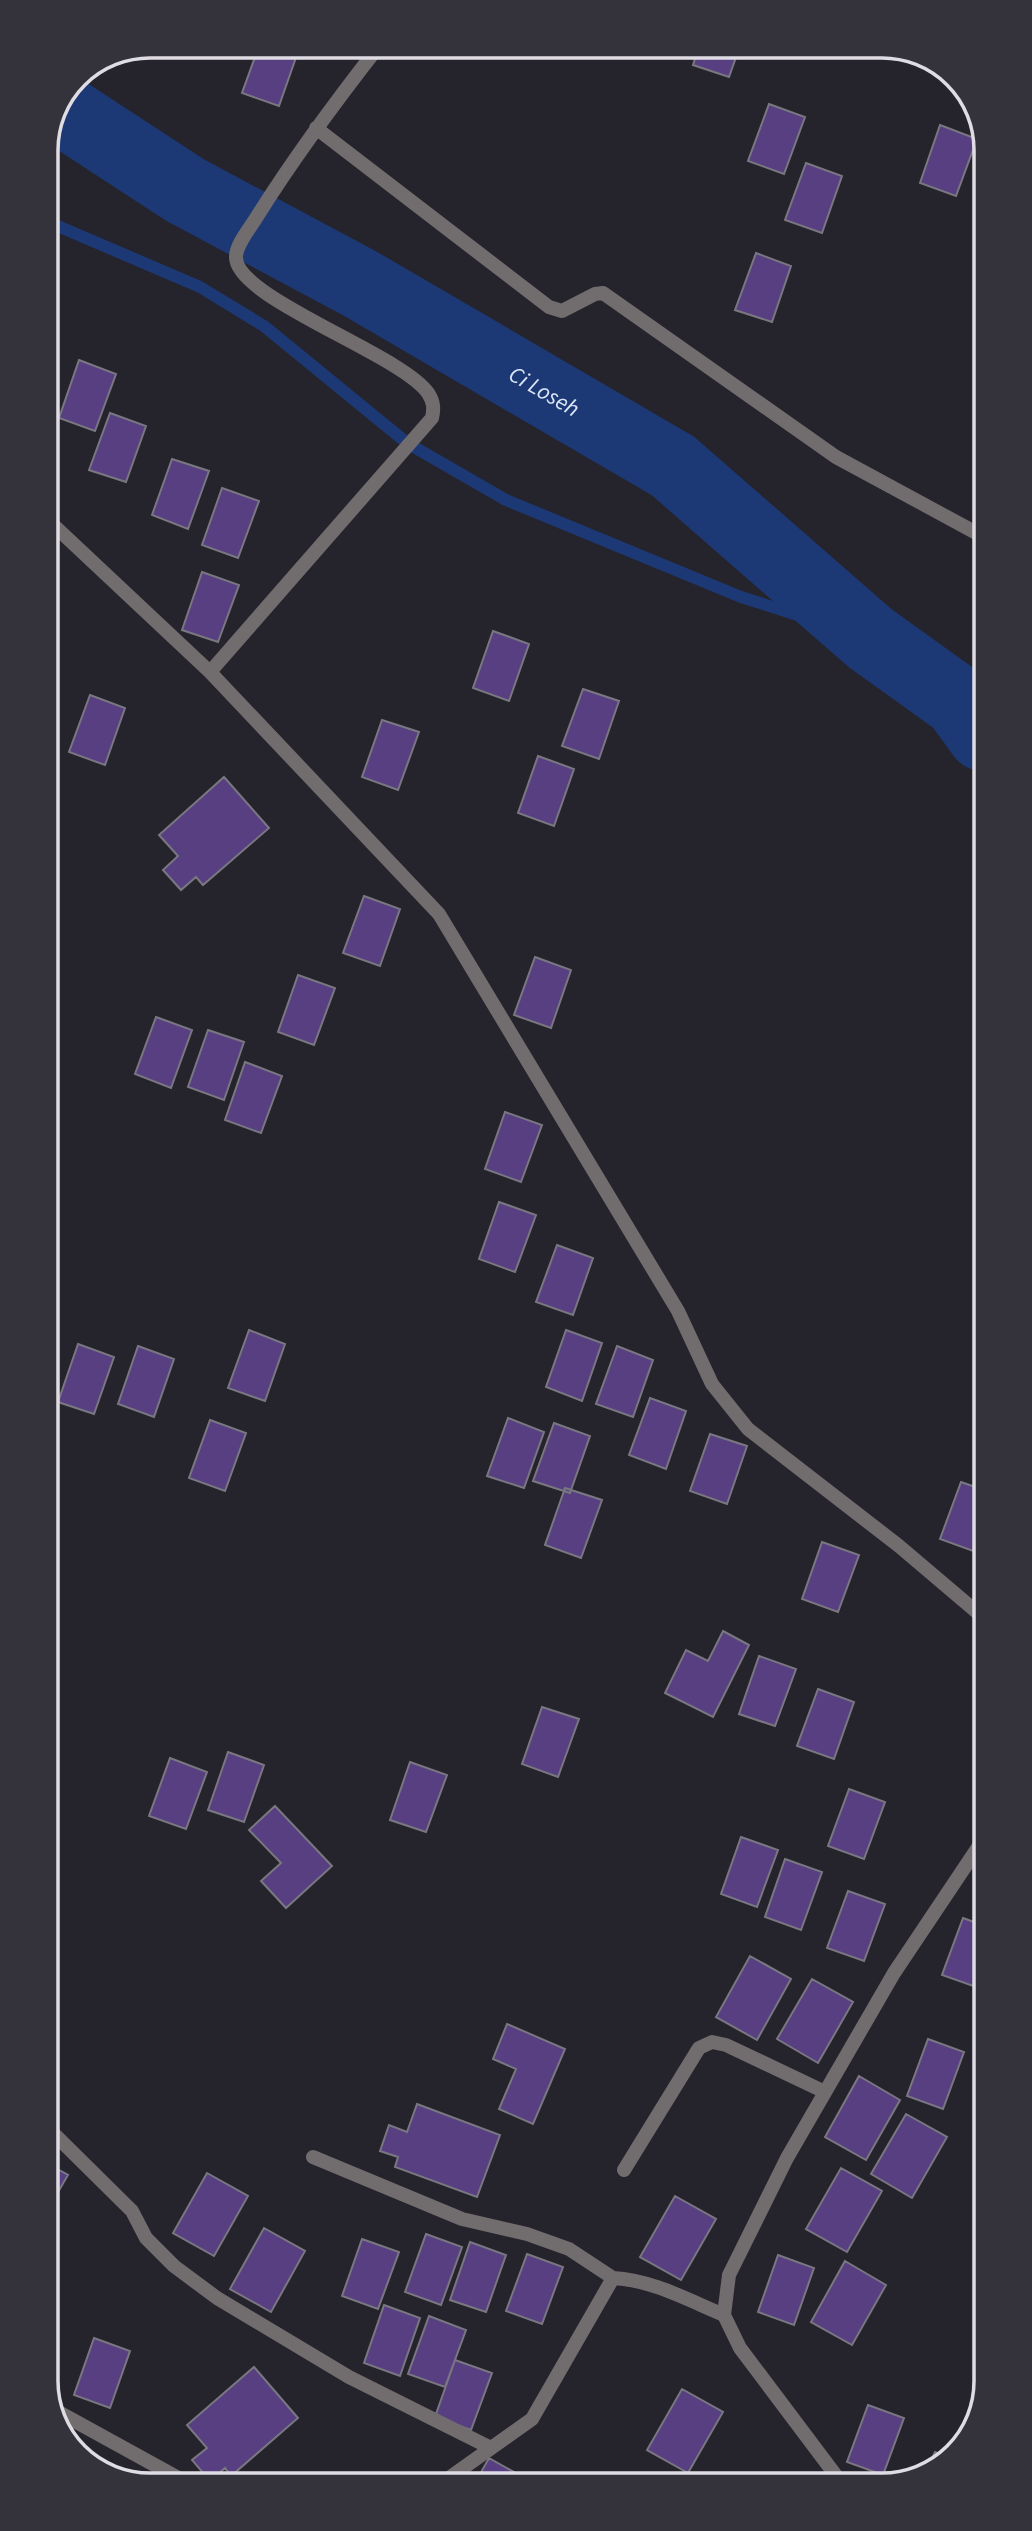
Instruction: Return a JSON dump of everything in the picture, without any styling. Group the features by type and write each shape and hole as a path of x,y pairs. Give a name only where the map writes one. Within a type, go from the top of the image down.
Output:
{"street":[{"path":"210,672 432,418 434,406 428,393 416,381 264,293 237,267 236,255 240,246 269,198 316,128 370,58"},
{"path":"316,128 549,307 562,311 595,294 603,293 836,457 974,532"},
{"path":"58,529 210,672 439,914 678,1311 712,1384 748,1429 899,1546 974,1610"},
{"path":"834,2473 740,2348 724,2315 729,2275 787,2158 894,1973 974,1853"},
{"path":"624,2170 699,2048 712,2042 726,2045 825,2092"},
{"path":"58,2138 132,2211 146,2238 174,2266 217,2298 349,2377 491,2448"},
{"path":"313,2157 462,2219 527,2234 569,2249 613,2278 650,2284 724,2315"},
{"path":"456,2473 532,2419 613,2278"},
{"path":"65,2416 169,2473"}],"building":[{"path":"255,58 296,58 279,106 242,93"},
{"path":"695,58 736,58 729,77 693,65"},
{"path":"769,104 805,117 784,174 748,161"},
{"path":"940,125 973,137 974,148 956,196 920,183"},
{"path":"806,163 842,176 822,233 785,220"},
{"path":"756,253 791,266 772,322 735,310"},
{"path":"79,360 116,374 95,431 59,418"},
{"path":"110,413 146,426 126,482 89,470"},
{"path":"172,459 209,471 188,529 152,515"},
{"path":"222,488 259,501 238,558 202,545"},
{"path":"202,572 239,585 218,642 182,630"},
{"path":"493,631 529,644 509,701 473,688"},
{"path":"583,689 619,701 599,759 562,746"},
{"path":"90,695 125,708 105,765 69,752"},
{"path":"382,720 419,732 398,790 362,777"},
{"path":"538,756 574,769 554,826 518,813"},
{"path":"224,777 269,828 203,885 196,877 181,890 163,870 178,856 159,835"},
{"path":"364,896 400,909 380,966 343,953"},
{"path":"535,957 571,970 551,1028 514,1015"},
{"path":"298,975 335,988 314,1045 278,1032"},
{"path":"156,1017 192,1030 171,1088 135,1074"},
{"path":"208,1030 244,1042 224,1100 188,1087"},
{"path":"245,1062 282,1076 261,1133 225,1120"},
{"path":"505,1112 542,1125 521,1182 485,1169"},
{"path":"499,1202 536,1215 515,1272 479,1259"},
{"path":"557,1245 593,1258 573,1315 536,1302"},
{"path":"249,1330 285,1344 265,1401 228,1388"},
{"path":"566,1330 602,1343 582,1401 546,1387"},
{"path":"78,1344 114,1357 94,1414 58,1402"},
{"path":"138,1346 174,1359 154,1417 118,1404"},
{"path":"617,1346 653,1360 633,1417 596,1404"},
{"path":"650,1398 686,1411 666,1469 629,1455"},
{"path":"508,1418 544,1432 524,1488 487,1476"},
{"path":"210,1420 246,1433 225,1491 189,1478"},
{"path":"554,1423 590,1436 570,1493 533,1481"},
{"path":"710,1434 747,1446 727,1504 690,1491"},
{"path":"961,1482 974,1487 974,1551 940,1539"},
{"path":"565,1488 602,1500 581,1558 545,1545"},
{"path":"822,1542 859,1555 838,1612 802,1599"},
{"path":"723,1631 749,1645 713,1717 665,1693 686,1650 708,1661"},
{"path":"759,1656 796,1669 775,1726 739,1714"},
{"path":"818,1689 854,1702 834,1759 797,1746"},
{"path":"542,1707 579,1719 558,1777 522,1764"},
{"path":"228,1752 264,1765 244,1822 208,1810"},
{"path":"170,1758 207,1772 186,1829 149,1816"},
{"path":"410,1762 447,1775 426,1832 390,1820"},
{"path":"849,1789 885,1802 864,1859 828,1846"},
{"path":"275,1806 332,1866 286,1908 261,1881 281,1863 249,1830"},
{"path":"741,1837 778,1850 757,1907 721,1894"},
{"path":"785,1859 822,1872 801,1930 765,1917"},
{"path":"848,1891 885,1904 864,1961 827,1948"},
{"path":"963,1918 974,1922 974,1986 942,1975"},
{"path":"750,1956 791,1979 757,2040 716,2017"},
{"path":"812,1979 853,2002 818,2063 777,2039"},
{"path":"507,2024 565,2049 533,2124 499,2109 516,2069 493,2059"},
{"path":"928,2039 964,2052 943,2109 907,2096"},
{"path":"859,2076 900,2100 866,2160 825,2137"},
{"path":"417,2104 500,2135 477,2197 395,2167 398,2157 380,2151 389,2125 407,2132"},
{"path":"906,2114 947,2137 912,2198 871,2174"},
{"path":"841,2168 882,2191 847,2252 806,2229"},
{"path":"58,2169 68,2175 58,2192"},
{"path":"207,2173 248,2196 214,2256 173,2233"},
{"path":"675,2196 716,2219 681,2280 640,2257"},
{"path":"264,2228 305,2251 271,2312 230,2289"},
{"path":"426,2234 462,2247 441,2305 405,2292"},
{"path":"362,2239 399,2252 378,2309 342,2296"},
{"path":"470,2242 506,2255 486,2312 450,2300"},
{"path":"527,2254 563,2267 542,2324 506,2311"},
{"path":"778,2255 814,2268 794,2325 758,2312"},
{"path":"845,2261 886,2285 852,2345 811,2322"},
{"path":"384,2305 420,2318 400,2376 364,2363"},
{"path":"429,2316 466,2330 445,2387 408,2374"},
{"path":"94,2338 130,2351 110,2408 74,2395"},
{"path":"455,2360 492,2373 471,2430 435,2417"},
{"path":"254,2367 298,2418 234,2473 229,2473 225,2468 219,2473 203,2473 192,2460 207,2448 187,2425"},
{"path":"682,2389 723,2412 688,2473 647,2450"},
{"path":"868,2405 904,2418 884,2473 847,2462"},
{"path":"489,2458 516,2473 481,2473"}],"waterway":[{"name":"Ci Loseh","path":"66,112 185,190 359,283 673,466 870,638 959,702 974,723"},
{"path":"58,226 200,287 264,326 407,443 506,500 741,597 870,638"}]}
